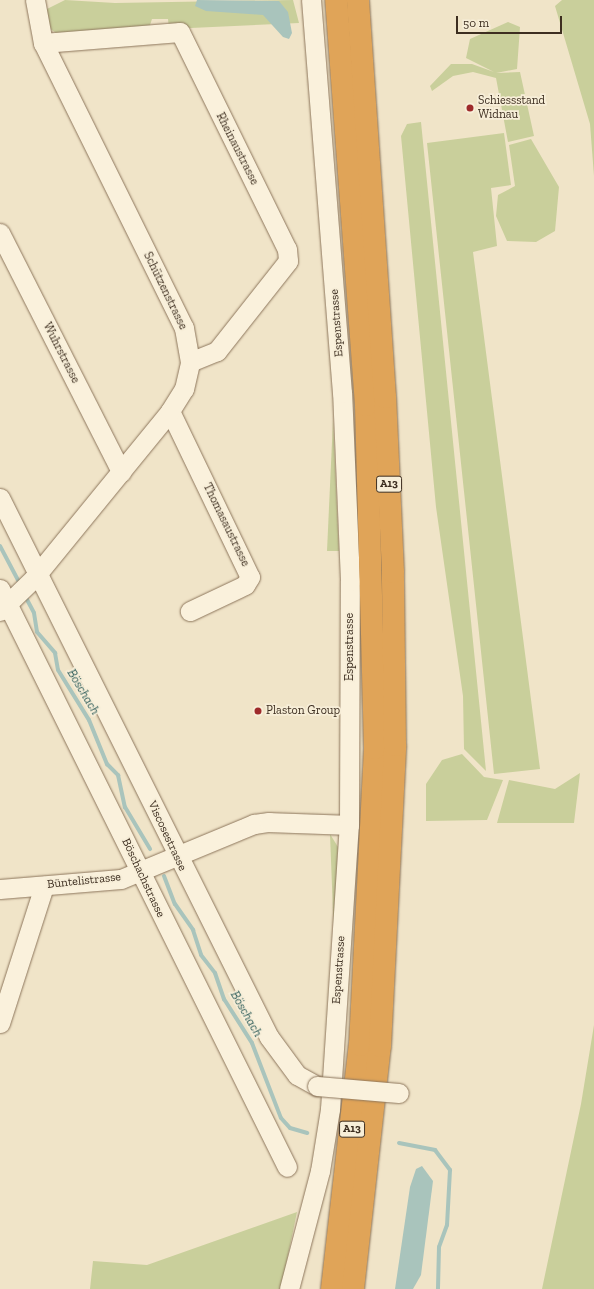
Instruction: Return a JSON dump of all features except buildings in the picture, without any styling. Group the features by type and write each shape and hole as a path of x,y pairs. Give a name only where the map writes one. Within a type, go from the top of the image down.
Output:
{"highway":[{"name":"A13","path":"332,1289 360,1045 375,748 366,406 336,0"},
{"name":"A13","path":"353,1289 380,1046 395,745 393,572 386,413 358,0"}],"street":[{"name":"Schützenstrasse","path":"5,601 35,574 170,411 184,388 190,362 184,328 43,43 35,0"},
{"name":"Espenstrasse","path":"289,1289 320,1171 330,1109 349,825 350,581 342,393 311,0"},
{"name":"Rheinaustrasse","path":"43,43 180,32 287,249 288,261 217,351 190,362"},
{"name":"Wuhrstrasse","path":"0,233 121,472"},
{"name":"Thomasaustrasse","path":"170,411 250,577 245,585 190,611"},
{"name":"Viscosestrasse","path":"0,498 35,574 134,762 175,854 269,1037 297,1075 317,1086 400,1093"},
{"name":"Böschachstrasse","path":"5,601 118,824 138,872 287,1167"},
{"name":"Büntelistrasse","path":"0,889 121,879 175,854 269,822 349,825"},
{"path":"0,1023 44,886"}],"green space":[{"path":"65,0 115,3 293,0 299,23 169,29 168,19 152,19 149,28 56,33 49,28 45,10"},
{"path":"562,0 594,0 594,176 590,124 555,6"},
{"path":"508,22 520,27 517,69 496,73 520,72 534,136 508,142 496,78 473,72 453,76 432,91 430,86 451,64 472,64 494,72 466,58 470,39"},
{"path":"421,122 486,771 464,749 463,696 436,507 401,136 407,124"},
{"path":"504,133 511,185 491,188 497,246 473,252 540,769 494,774 427,143"},
{"path":"531,139 559,187 555,231 536,242 507,241 496,216 498,195 515,186 509,145"},
{"path":"333,420 339,551 327,551"},
{"path":"462,754 484,777 503,780 487,820 426,821 426,784 442,760"},
{"path":"580,773 574,823 497,823 509,780 555,789"},
{"path":"330,834 338,847 334,939"},
{"path":"594,1025 594,1289 542,1289 581,1104"},
{"path":"297,1212 281,1289 90,1289 93,1261 147,1265"}],"water":[{"path":"197,0 279,1 288,12 292,33 289,39 283,37 263,15 206,11 195,6"},
{"path":"422,1166 433,1181 421,1275 413,1289 395,1289 410,1187 416,1169"}],"waterway":[{"name":"Böschach","path":"0,546 20,584"},
{"name":"Böschach","path":"24,594 34,613 37,632 55,653 58,670 89,720 107,764 118,775 125,807 150,849"},
{"name":"Böschach","path":"164,876 175,904 193,930 201,955 215,973 224,999 252,1043 281,1118 290,1128 307,1133"},
{"name":"Böschach","path":"399,1143 435,1150 450,1170 447,1225 439,1247 438,1289"}],"place":[{"name":"Schiessstand Widnau","path":"470,108"},
{"name":"Plaston Group","path":"258,711"}]}
